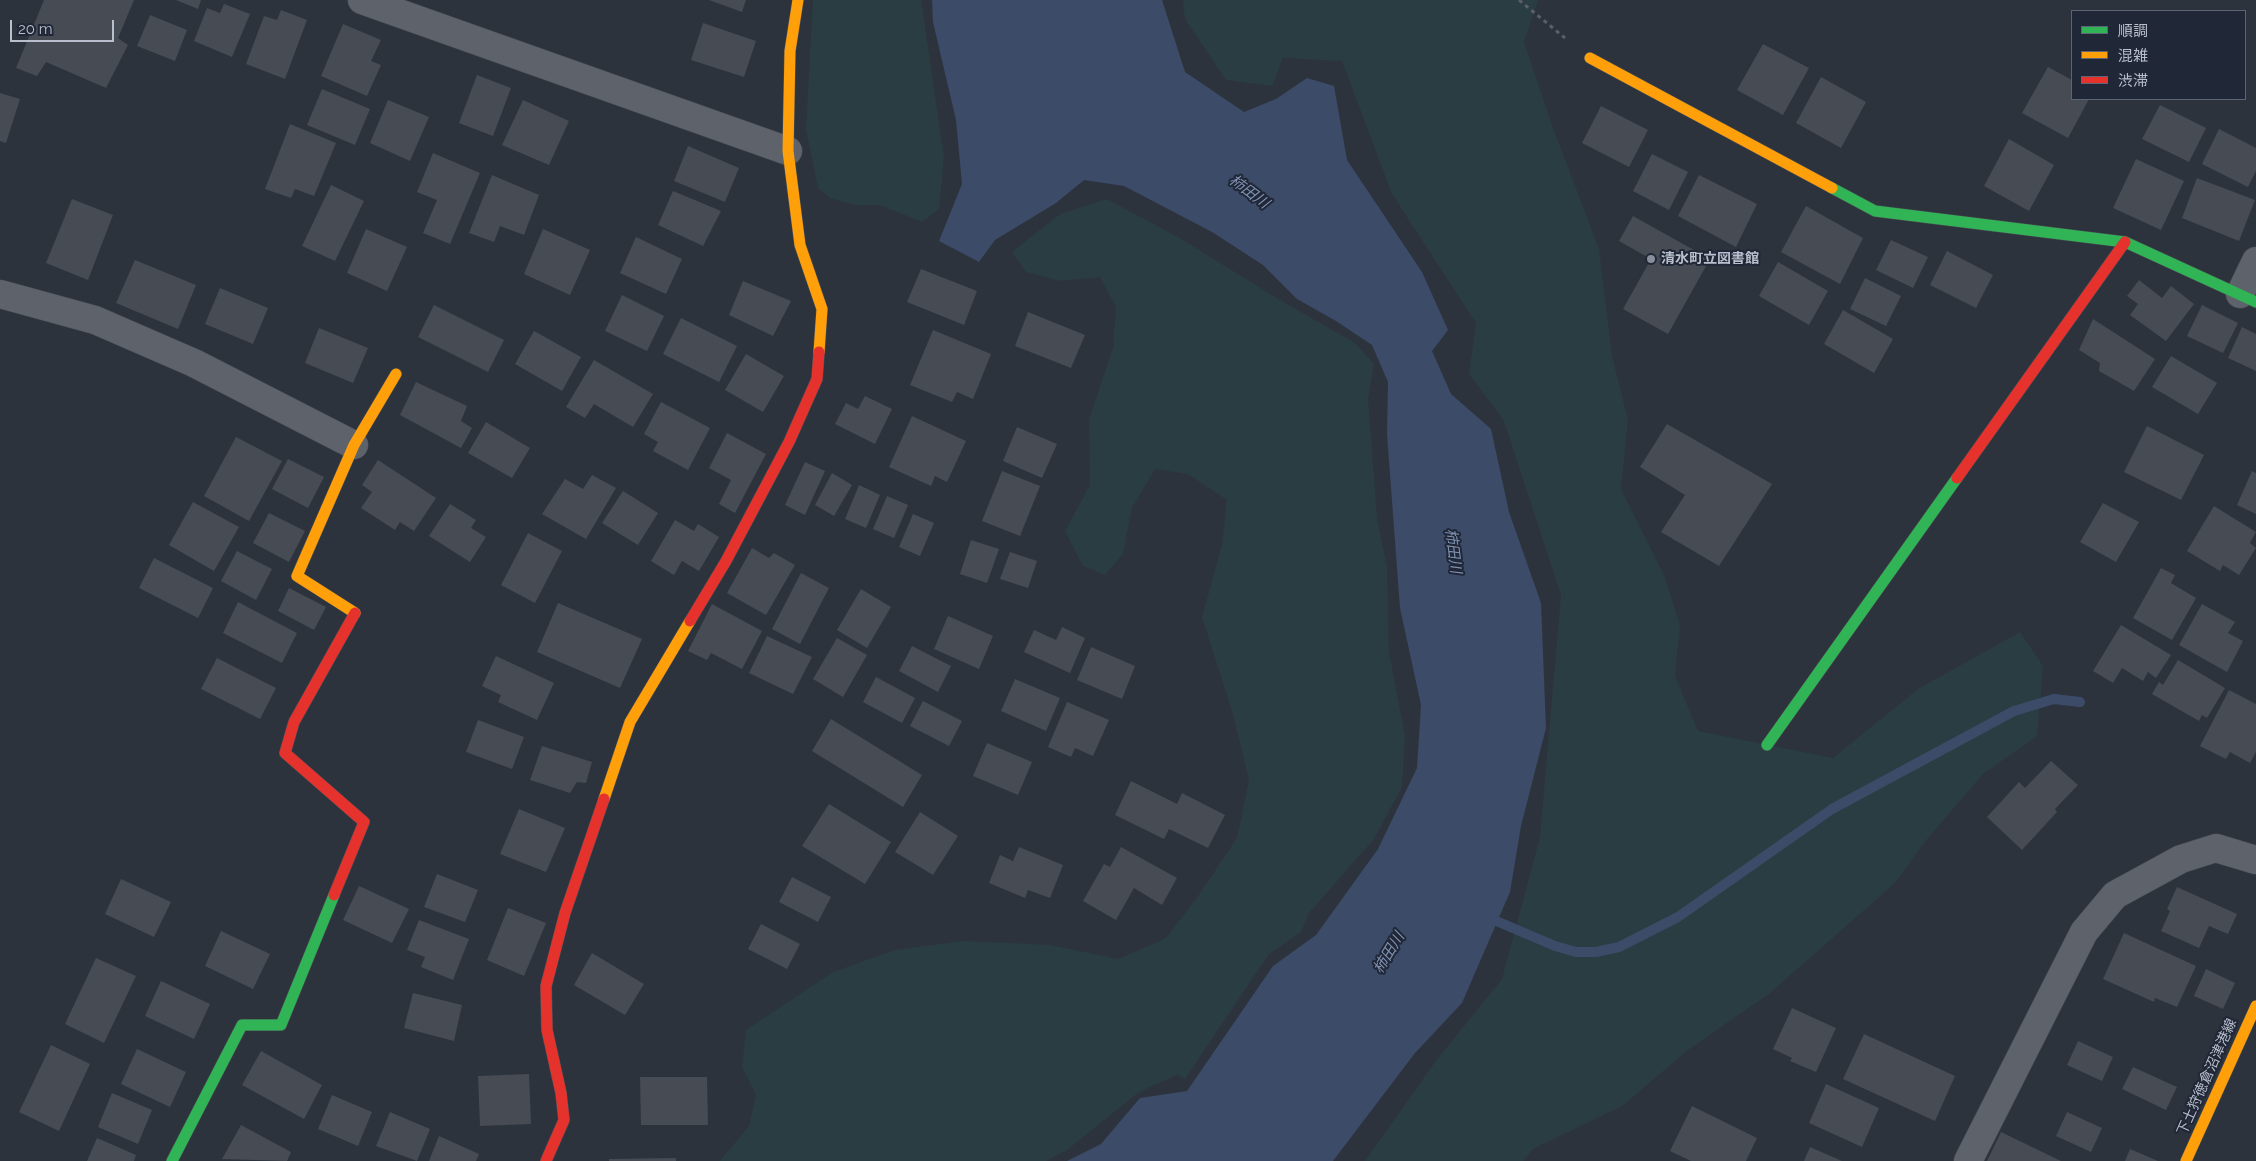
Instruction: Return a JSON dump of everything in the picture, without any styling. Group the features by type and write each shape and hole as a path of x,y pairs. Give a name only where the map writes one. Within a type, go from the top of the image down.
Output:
{"street":[{"path":"363,0 788,151"},
{"path":"546,1161 564,1120 561,1093 547,1030 546,986 565,913 626,731 726,560 789,442 817,379 822,309 800,244 788,151 791,94 790,51 798,0"},
{"path":"1590,58 1875,211 2125,242 2248,298 2256,261"},
{"path":"1767,745 2125,242"},
{"path":"0,294 95,320 194,363 354,445"},
{"path":"172,1161 242,1026 281,1025 364,822 285,754 294,722 355,612 297,576 354,445 396,374"},
{"path":"1968,1161 2084,932 2116,895 2181,859 2216,848 2256,860"},
{"name":"下土狩徳倉沼津港線","path":"2186,1161 2256,1006"}],"path":[{"path":"1519,0 1590,58"}],"shaded area":[{"path":"813,0 921,0 944,157 939,209 922,222 880,205 856,205 830,198 818,188 806,129"},
{"path":"1183,0 1538,0 1524,42 1553,128 1599,249 1612,356 1628,420 1621,489 1664,575 1680,625 1675,676 1698,731 1833,758 1918,689 2020,632 2043,666 2037,736 1983,774 1928,838 1895,883 1770,993 1688,1050 1622,1106 1533,1149 1523,1161 1365,1161 1435,1062 1502,979 1540,837 1561,595 1504,421 1469,374 1476,323 1392,194 1342,61 1283,58 1272,86 1226,80 1185,19"},
{"path":"1107,199 1178,237 1280,300 1355,343 1374,364 1368,399 1377,518 1387,567 1389,652 1405,736 1402,787 1374,839 1309,913 1301,932 1269,954 1185,1079 1177,1075 1139,1092 1067,1150 1046,1161 720,1161 749,1126 756,1095 742,1067 746,1030 833,972 895,950 964,941 1050,945 1118,959 1166,938 1199,895 1237,838 1249,780 1232,711 1202,617 1222,545 1227,500 1188,474 1155,469 1132,508 1123,554 1105,575 1083,566 1065,531 1090,485 1089,419 1113,348 1116,307 1100,277 1061,281 1026,272 1012,252 1060,214"}],"water":[{"name":"柿田川","path":"932,0 1162,0 1185,72 1244,112 1276,99 1307,78 1334,86 1347,160 1422,272 1448,330 1432,351 1451,394 1491,429 1509,512 1541,603 1546,728 1521,826 1510,892 1462,1003 1415,1053 1333,1161 1067,1161 1101,1144 1140,1098 1187,1091 1273,966 1316,935 1378,849 1417,768 1421,705 1400,608 1387,434 1388,382 1372,345 1336,321 1297,299 1263,265 1212,232 1124,186 1084,180 1056,203 995,240 979,262 939,241 962,184 956,120 933,22"}],"building":[{"path":"44,0 134,0 118,38 128,45 106,88 46,62 37,76 16,68"},
{"path":"176,0 201,0 198,9"},
{"path":"709,0 746,0 742,12"},
{"path":"224,4 250,14 232,57 194,41 207,8 220,13"},
{"path":"281,10 307,20 285,79 246,64 264,16 277,20"},
{"path":"150,15 187,30 175,61 137,46"},
{"path":"703,23 756,41 744,77 691,60"},
{"path":"343,24 381,40 371,61 381,65 367,96 321,76"},
{"path":"1763,44 1809,68 1783,115 1737,90"},
{"path":"2048,67 2071,79 2071,100 2088,100 2068,138 2022,113"},
{"path":"477,75 511,88 493,136 459,123"},
{"path":"1821,77 1866,102 1841,148 1796,123"},
{"path":"322,89 370,109 355,145 307,125"},
{"path":"0,93 20,99 6,143 0,141"},
{"path":"388,100 429,117 410,161 370,143"},
{"path":"523,100 569,121 549,165 502,145"},
{"path":"2160,105 2206,128 2189,162 2142,139"},
{"path":"1601,106 1648,130 1629,167 1582,143"},
{"path":"290,124 336,143 314,196 295,189 291,198 265,189"},
{"path":"2219,129 2256,148 2256,171 2248,187 2202,164"},
{"path":"2009,139 2054,165 2029,211 1984,186"},
{"path":"688,146 739,168 725,202 674,181"},
{"path":"433,153 480,173 450,244 423,233 437,200 417,192"},
{"path":"1652,154 1688,172 1669,210 1633,191"},
{"path":"2136,159 2184,181 2161,230 2113,208"},
{"path":"492,175 539,195 524,235 500,226 494,242 469,233"},
{"path":"1699,175 1757,204 1736,247 1678,216"},
{"path":"2197,178 2255,200 2239,241 2182,218"},
{"path":"331,185 364,201 335,261 302,246"},
{"path":"673,191 721,211 703,246 658,225"},
{"path":"72,199 113,215 88,280 46,263"},
{"path":"1806,206 1863,238 1840,284 1781,252"},
{"path":"1633,216 1710,259 1668,334 1623,309 1651,259 1619,241"},
{"path":"366,229 407,247 387,291 347,273"},
{"path":"543,229 590,250 570,295 524,274"},
{"path":"636,237 682,259 666,294 620,273"},
{"path":"1891,240 1928,257 1913,288 1876,270"},
{"path":"1947,251 1993,275 1976,308 1930,285"},
{"path":"135,260 196,285 178,329 116,303"},
{"path":"1778,262 1828,291 1809,325 1759,296"},
{"path":"921,269 977,291 964,325 907,302"},
{"path":"1865,278 1901,296 1886,326 1850,309"},
{"path":"2139,280 2162,298 2171,286 2194,304 2166,341 2130,315 2138,304 2127,296"},
{"path":"743,281 791,301 773,336 729,315"},
{"path":"220,288 268,308 253,344 205,324"},
{"path":"622,295 664,316 647,351 605,331"},
{"path":"434,305 504,340 488,372 418,337"},
{"path":"2202,305 2238,323 2223,353 2187,336"},
{"path":"1843,310 1893,339 1874,373 1824,344"},
{"path":"1028,312 1085,335 1071,368 1015,346"},
{"path":"681,318 737,346 719,382 663,354"},
{"path":"2093,319 2155,359 2134,391 2099,371 2100,363 2079,350"},
{"path":"2242,327 2256,334 2256,371 2228,358"},
{"path":"319,328 368,348 353,383 305,363"},
{"path":"933,330 991,354 973,399 957,392 952,402 910,385"},
{"path":"534,331 581,357 562,391 515,364"},
{"path":"746,354 784,376 763,412 725,390"},
{"path":"2171,356 2217,383 2198,414 2152,387"},
{"path":"594,360 653,394 633,427 594,404 585,418 566,407"},
{"path":"416,382 467,406 461,421 472,428 461,448 400,415"},
{"path":"865,396 892,409 875,444 835,424 846,403 858,409"},
{"path":"661,402 710,428 688,470 653,451 658,442 644,434"},
{"path":"912,416 966,441 947,482 935,476 931,486 889,467"},
{"path":"486,422 530,448 512,478 468,453"},
{"path":"1667,424 1772,484 1719,566 1661,532 1685,495 1640,467"},
{"path":"2147,426 2204,455 2181,500 2124,472"},
{"path":"1017,427 1057,444 1042,478 1003,461"},
{"path":"727,433 766,454 735,513 719,504 731,480 709,468"},
{"path":"236,437 282,461 249,521 204,496"},
{"path":"288,459 324,477 308,508 272,489"},
{"path":"378,460 436,498 414,531 400,522 395,530 361,508 372,492 362,485"},
{"path":"805,462 825,471 805,515 785,505"},
{"path":"1002,471 1040,486 1020,536 982,521"},
{"path":"2252,471 2256,473 2256,514 2237,505"},
{"path":"832,473 852,485 834,516 815,505"},
{"path":"592,475 616,488 586,539 542,514 565,479 583,489"},
{"path":"859,485 880,495 866,528 845,519"},
{"path":"623,491 658,513 638,545 602,523"},
{"path":"887,496 908,505 894,538 873,529"},
{"path":"193,502 239,527 214,571 169,545"},
{"path":"2103,503 2139,522 2116,562 2080,542"},
{"path":"450,504 476,520 471,528 486,537 470,562 429,536"},
{"path":"2214,506 2256,532 2250,543 2256,548 2239,575 2223,565 2220,571 2187,551"},
{"path":"269,513 305,531 289,562 253,543"},
{"path":"913,514 934,523 920,556 899,547"},
{"path":"675,520 694,531 698,524 719,537 699,571 682,561 674,575 651,561"},
{"path":"528,533 562,551 535,603 501,585"},
{"path":"971,540 999,549 987,583 960,574"},
{"path":"752,548 769,558 774,553 795,565 766,615 727,593"},
{"path":"237,551 272,569 256,600 221,581"},
{"path":"1010,552 1037,561 1028,588 1000,579"},
{"path":"154,558 213,588 198,618 139,588"},
{"path":"2161,568 2175,575 2171,583 2196,598 2172,640 2133,618"},
{"path":"801,573 829,588 800,644 772,629"},
{"path":"289,588 326,607 314,630 278,611"},
{"path":"861,589 891,607 867,648 837,630"},
{"path":"238,602 297,633 282,663 223,633"},
{"path":"558,603 642,639 620,688 537,652"},
{"path":"712,604 762,631 742,669 711,653 707,660 688,651"},
{"path":"2202,604 2235,622 2228,633 2243,641 2227,672 2179,645"},
{"path":"948,616 993,636 979,669 934,649"},
{"path":"2121,625 2171,655 2156,678 2148,672 2143,681 2122,668 2113,683 2093,671"},
{"path":"1062,627 1085,638 1070,673 1024,652 1034,630 1056,640"},
{"path":"767,636 812,657 793,694 749,673"},
{"path":"837,638 867,655 843,697 813,679"},
{"path":"912,646 951,666 938,692 899,671"},
{"path":"1091,647 1135,666 1122,699 1077,680"},
{"path":"496,656 554,683 537,720 498,702 501,695 482,686"},
{"path":"217,658 276,688 260,719 201,689"},
{"path":"2178,660 2225,688 2207,718 2202,715 2199,721 2152,694 2159,682 2163,685"},
{"path":"876,677 915,698 902,723 863,702"},
{"path":"1015,679 1060,698 1046,731 1001,711"},
{"path":"2229,690 2256,704 2256,752 2250,763 2230,752 2226,759 2200,746"},
{"path":"923,701 962,721 949,746 910,726"},
{"path":"1067,702 1109,720 1093,756 1075,748 1071,757 1048,747"},
{"path":"831,719 922,775 903,807 812,751"},
{"path":"478,720 524,737 512,769 466,752"},
{"path":"987,743 1032,762 1018,795 973,776"},
{"path":"542,746 592,762 586,783 577,782 570,793 530,780"},
{"path":"2051,761 2078,785 2055,809 2057,812 2022,850 1987,817 2019,782 2025,788"},
{"path":"1131,781 1177,804 1182,793 1225,815 1208,848 1169,829 1164,839 1115,815"},
{"path":"829,804 891,842 865,884 802,846"},
{"path":"519,809 565,828 546,872 500,854"},
{"path":"920,812 958,836 933,875 895,852"},
{"path":"1019,847 1063,865 1050,898 1028,890 1025,898 989,883 1000,855 1013,861"},
{"path":"1121,847 1177,878 1162,905 1134,888 1116,920 1083,901 1104,864 1110,867"},
{"path":"437,874 478,890 465,922 424,907"},
{"path":"792,877 831,897 818,922 779,902"},
{"path":"121,879 171,902 154,937 105,914"},
{"path":"359,886 409,909 392,943 343,920"},
{"path":"2177,887 2237,914 2228,934 2209,926 2199,948 2161,931 2170,911 2167,909"},
{"path":"508,908 546,923 524,976 487,960"},
{"path":"419,920 469,939 453,980 421,967 425,957 407,950"},
{"path":"761,924 800,944 787,969 748,949"},
{"path":"221,931 270,954 253,989 205,966"},
{"path":"2124,933 2196,966 2177,1007 2155,998 2154,1002 2103,979"},
{"path":"592,953 644,984 625,1015 574,985"},
{"path":"96,958 136,976 104,1043 65,1024"},
{"path":"2206,969 2235,983 2223,1009 2194,996"},
{"path":"161,981 210,1004 194,1039 145,1016"},
{"path":"413,993 462,1005 454,1041 404,1028"},
{"path":"1792,1008 1836,1028 1816,1072 1790,1061 1792,1058 1773,1049"},
{"path":"1864,1034 1955,1076 1935,1121 1843,1079"},
{"path":"2078,1041 2113,1057 2102,1081 2067,1065"},
{"path":"51,1045 90,1064 59,1131 19,1112"},
{"path":"137,1049 186,1072 170,1107 121,1084"},
{"path":"261,1051 322,1085 304,1119 242,1085"},
{"path":"2133,1067 2177,1087 2166,1110 2122,1089"},
{"path":"529,1074 531,1124 480,1126 478,1076"},
{"path":"640,1077 707,1077 708,1125 641,1125"},
{"path":"1826,1084 1879,1108 1862,1147 1809,1123"},
{"path":"112,1093 152,1110 138,1144 98,1127"},
{"path":"332,1095 372,1112 358,1146 318,1129"},
{"path":"1692,1106 1757,1138 1746,1161 1691,1161 1670,1151"},
{"path":"390,1112 430,1129 417,1161 376,1146"},
{"path":"2067,1112 2102,1128 2091,1152 2056,1136"},
{"path":"241,1125 291,1152 287,1161 222,1159"},
{"path":"2001,1132 2061,1161 1987,1161"},
{"path":"439,1136 479,1154 476,1161 429,1161"},
{"path":"97,1138 136,1155 134,1161 87,1161"},
{"path":"1810,1147 1842,1161 1804,1161"},
{"path":"2130,1149 2158,1161 2125,1161"},
{"path":"676,1158 676,1161 609,1161 609,1159"}],"waterway":[{"path":"1487,917 1555,946 1576,952 1596,952 1619,947 1678,917 1832,809 2014,711 2054,699 2080,702"}],"traffic: fast":[{"path":"1832,188 1875,211 2125,242 2256,302"},
{"path":"1767,745 1957,478"},
{"path":"172,1161 242,1025 281,1025 334,895"}],"traffic: slow":[{"path":"798,0 790,51 788,151 800,245 822,309 819,352"},
{"path":"1590,58 1832,188"},
{"path":"355,613 297,576 354,445 396,374"},
{"path":"604,799 630,722 690,621"},
{"path":"2186,1161 2256,1006"}],"traffic: jam":[{"path":"1957,478 2125,242"},
{"path":"690,621 726,561 789,442 817,379 819,352"},
{"path":"334,895 364,822 285,753 294,722 355,613"},
{"path":"546,1161 564,1120 561,1093 547,1030 546,986 565,913 604,799"}],"place":[{"name":"清水町立図書館","path":"1651,259"}]}
